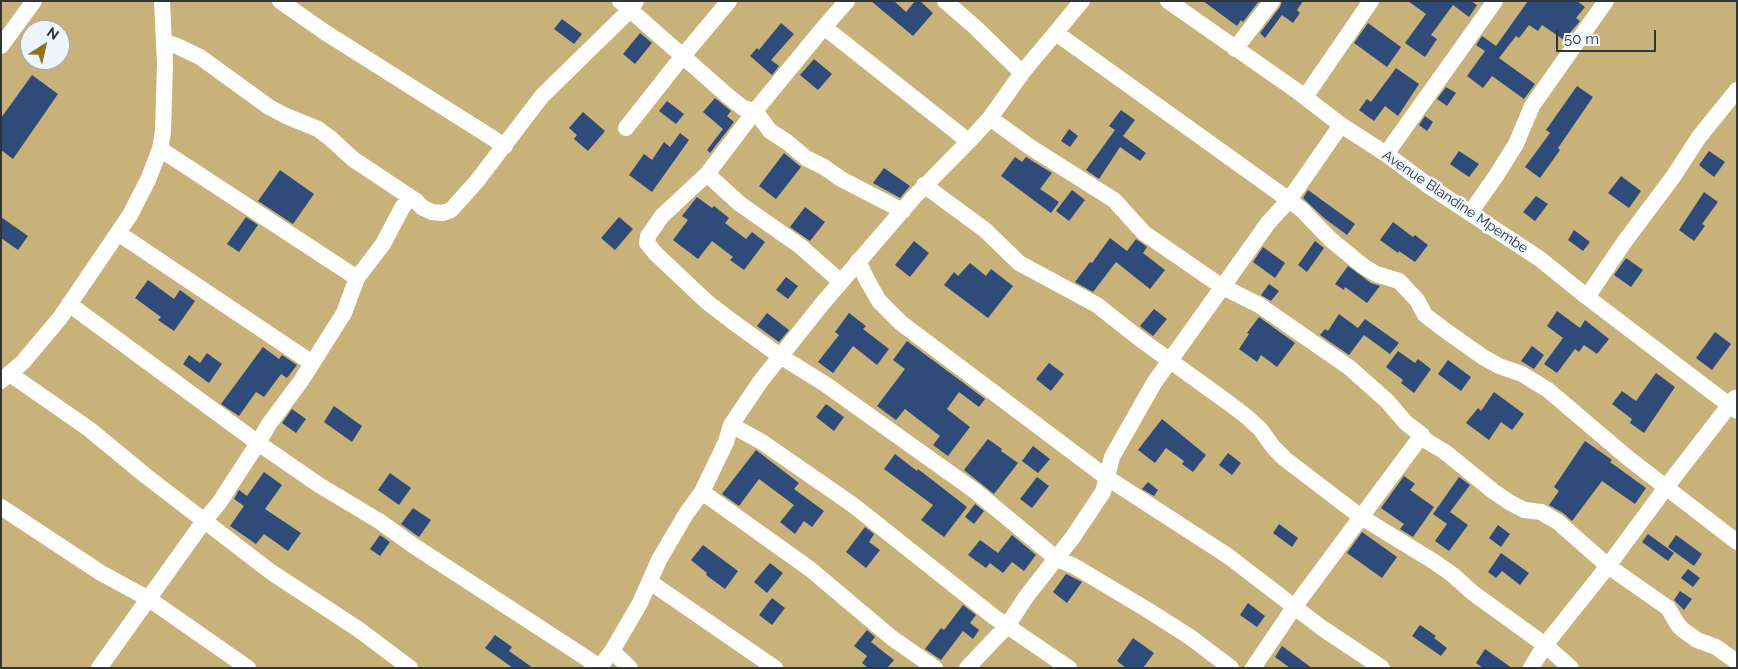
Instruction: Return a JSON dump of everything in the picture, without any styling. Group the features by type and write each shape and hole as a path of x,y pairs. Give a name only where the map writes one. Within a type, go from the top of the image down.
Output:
{"street":[{"path":"1,46 34,1"},
{"path":"162,1 164,42 163,132 160,149 148,180 130,215 70,304 23,362 6,377 89,429 272,572 358,629 410,668"},
{"path":"280,1 326,33 505,146"},
{"path":"626,128 729,1"},
{"path":"847,1 755,111 707,174 662,216 648,236 647,244 707,302 780,356 825,384 975,491 1057,559 1074,566 1146,609 1190,637 1231,668"},
{"path":"945,1 975,27 1022,74"},
{"path":"70,304 258,443 319,485 379,521 414,546 600,667 612,652 640,603 671,539 702,492 726,442 731,426 760,382 858,261 924,185 990,118 1022,74 1082,1"},
{"name":"Avenue Blandine Mpembe","path":"1168,1 1306,97 1341,125 1540,259 1588,297 1734,404"},
{"path":"1235,49 1272,1"},
{"path":"1306,97 1371,1"},
{"path":"1386,154 1495,1"},
{"path":"1470,213 1516,144 1532,106 1606,1"},
{"path":"164,42 200,57 269,107 318,129 353,159 410,197 423,208 432,212 443,213 465,195 542,96 629,4 682,57 743,108 755,111 770,131 806,158 824,167 841,179 903,210"},
{"path":"824,27 963,137 970,140"},
{"path":"1056,33 1289,200 1302,210 1330,239 1363,266 1376,274 1399,281 1417,300 1425,315 1446,332 1483,358 1522,374 1559,398 1628,458 1737,542"},
{"path":"1588,297 1625,241 1673,177 1699,137 1737,90"},
{"path":"990,118 1030,147 1114,200 1144,233 1221,286 1259,305 1350,368 1426,440 1493,491 1524,510 1541,512 1551,518 1608,566 1668,608 1683,630 1697,640 1716,647 1737,662"},
{"path":"968,668 1006,626 1026,597 1057,559 1102,492 1108,469 1117,447 1169,360 1268,223 1289,200 1341,125"},
{"path":"160,149 356,278"},
{"path":"707,174 740,204 800,246 841,282"},
{"path":"924,185 986,230 1019,263 1097,305 1140,339 1247,417 1285,459 1361,517 1433,561 1546,645 1571,668"},
{"path":"99,668 204,520 219,503 269,424 301,381 344,313 356,278 383,244 410,197"},
{"path":"118,233 312,363"},
{"path":"858,261 873,292 888,311 1106,478 1228,556 1322,628 1382,668"},
{"path":"1531,668 1546,645 1608,566 1666,486 1734,404"},
{"path":"731,426 762,442 853,505 1006,626 1068,668"},
{"path":"1253,668 1295,606 1422,435"},
{"path":"702,492 810,569 892,638 935,668"},
{"path":"1,507 102,573 149,598 248,668"},
{"path":"650,582 775,668"},
{"path":"612,652 630,668"}],"shaded area":[{"path":"1,1 1737,1 1737,668 1,668"}],"building":[{"path":"871,1 894,1 906,12 915,1 920,1 933,13 913,36"},
{"path":"1203,1 1259,1 1243,22 1241,20 1237,26"},
{"path":"1282,1 1303,1 1297,10 1300,13 1293,23 1282,15 1265,38 1260,33 1280,7"},
{"path":"1408,1 1471,1 1477,5 1469,17 1453,5 1431,35 1437,39 1425,57 1405,43 1426,14"},
{"path":"1528,1 1577,1 1585,7 1576,18 1580,21 1564,40 1542,25 1538,31 1529,25 1519,38 1516,36 1499,58 1535,84 1524,99 1492,76 1483,88 1467,76 1485,51 1476,45 1482,36 1496,46"},
{"path":"562,19 582,34 574,44 554,29"},
{"path":"781,23 794,34 771,60 779,66 772,75 750,56 757,48 759,50"},
{"path":"1368,23 1401,47 1387,67 1354,43"},
{"path":"640,33 652,43 635,64 623,54"},
{"path":"814,59 832,74 818,90 800,75"},
{"path":"1396,68 1419,84 1398,116 1385,106 1374,121 1359,110 1367,99 1371,102"},
{"path":"32,75 58,94 13,159 1,150 1,118"},
{"path":"1577,86 1593,97 1540,178 1525,167 1550,133 1546,130"},
{"path":"1446,87 1456,93 1447,106 1437,99"},
{"path":"715,98 731,111 727,116 734,122 710,153 707,150 723,129 703,112"},
{"path":"667,101 684,114 676,124 659,111"},
{"path":"1121,110 1135,120 1123,136 1146,153 1140,161 1120,147 1099,179 1086,170 1115,130 1109,126"},
{"path":"583,112 605,131 588,151 574,139 577,135 569,128"},
{"path":"1425,116 1433,122 1427,131 1419,125"},
{"path":"1069,129 1078,136 1070,147 1061,141"},
{"path":"680,133 689,140 652,192 629,175 644,154 652,160 664,142 670,147"},
{"path":"1459,151 1479,164 1469,177 1450,164"},
{"path":"1709,151 1725,162 1714,177 1699,165"},
{"path":"784,153 801,167 776,199 759,186"},
{"path":"1015,157 1022,162 1026,157 1052,173 1040,189 1059,202 1051,213 1001,176"},
{"path":"884,168 910,186 900,198 873,183"},
{"path":"280,170 314,194 293,224 258,201"},
{"path":"1621,176 1641,191 1629,208 1608,193"},
{"path":"1072,190 1085,200 1069,221 1056,211"},
{"path":"1308,190 1355,224 1347,235 1324,218 1303,198"},
{"path":"1704,192 1718,202 1702,224 1705,226 1694,241 1679,230"},
{"path":"1536,196 1548,204 1535,221 1523,212"},
{"path":"697,197 712,208 714,206 729,218 725,223 746,239 752,232 765,242 744,270 730,260 733,257 712,241 698,259 673,240 688,220 682,216"},
{"path":"805,207 825,222 810,241 790,227"},
{"path":"1,217 28,236 18,250 1,238"},
{"path":"246,217 258,225 239,252 227,244"},
{"path":"619,217 633,229 615,250 601,238"},
{"path":"1393,222 1413,237 1415,235 1428,245 1415,262 1380,240"},
{"path":"1574,230 1590,242 1583,251 1568,240"},
{"path":"1110,238 1127,251 1136,239 1147,247 1143,253 1165,270 1150,289 1116,262 1093,292 1075,282"},
{"path":"914,241 929,253 910,277 895,265"},
{"path":"1315,241 1324,248 1307,272 1298,265"},
{"path":"1263,247 1285,263 1275,278 1253,262"},
{"path":"1626,258 1643,270 1631,287 1614,275"},
{"path":"970,263 986,276 991,269 1013,286 988,318 944,285 954,272 958,276"},
{"path":"1348,266 1371,283 1380,286 1367,303 1345,287 1344,290 1335,284"},
{"path":"786,277 798,286 788,299 776,290"},
{"path":"148,280 174,299 180,290 195,301 174,331 158,320 161,317 135,298"},
{"path":"1269,284 1279,291 1271,301 1261,295"},
{"path":"1154,309 1167,319 1153,336 1140,326"},
{"path":"1557,311 1580,328 1585,320 1609,339 1597,354 1584,345 1579,352 1575,349 1557,373 1544,364 1563,338 1547,326"},
{"path":"767,313 789,330 779,342 757,326"},
{"path":"849,313 866,326 863,329 889,349 877,365 853,346 833,373 818,362 839,335 835,332"},
{"path":"1339,314 1358,328 1365,319 1399,343 1390,354 1364,335 1349,355 1320,335 1325,329 1328,331"},
{"path":"1259,317 1295,343 1277,367 1261,355 1257,362 1239,349 1249,334 1247,333"},
{"path":"1715,332 1731,344 1712,370 1696,358"},
{"path":"907,341 985,399 979,407 959,392 947,409 970,427 948,456 933,445 940,436 905,409 896,420 877,406 905,369 893,360"},
{"path":"1532,346 1544,355 1534,369 1521,361"},
{"path":"263,347 279,359 282,355 297,365 287,378 281,374 264,397 256,392 239,416 221,404"},
{"path":"1398,351 1415,363 1418,359 1431,369 1414,393 1401,383 1403,380 1386,367"},
{"path":"207,353 222,364 209,383 183,364 189,355 200,363"},
{"path":"1448,360 1471,377 1461,391 1438,374"},
{"path":"1049,363 1064,374 1051,391 1036,379"},
{"path":"1656,373 1675,387 1644,433 1630,423 1632,419 1612,404 1622,391 1636,401"},
{"path":"1494,392 1524,414 1512,430 1501,422 1489,440 1466,423 1478,408 1481,411"},
{"path":"826,404 844,417 834,431 816,417"},
{"path":"334,406 362,426 352,442 324,422"},
{"path":"292,409 306,419 296,433 282,423"},
{"path":"1162,419 1206,455 1193,472 1182,464 1184,461 1166,448 1155,463 1138,450"},
{"path":"988,439 1018,463 994,494 964,470"},
{"path":"1585,441 1646,488 1635,504 1602,481 1572,521 1549,505 1559,491 1554,487"},
{"path":"1033,446 1050,459 1038,473 1022,461"},
{"path":"756,450 799,483 794,489 824,511 812,527 804,521 795,534 780,522 794,505 759,479 739,506 722,494"},
{"path":"1228,453 1241,463 1232,475 1219,465"},
{"path":"895,454 917,471 918,469 967,507 944,537 921,520 933,505 884,469"},
{"path":"264,472 282,485 265,509 301,533 288,551 264,534 256,544 230,526 244,506 234,499 239,490 247,496"},
{"path":"390,473 411,488 399,505 378,490"},
{"path":"1404,476 1415,484 1410,490 1434,507 1413,537 1400,529 1404,524 1381,508"},
{"path":"1037,477 1049,486 1032,508 1020,499"},
{"path":"1459,477 1470,485 1450,512 1468,525 1449,551 1435,541 1447,524 1433,514"},
{"path":"1148,482 1158,490 1154,496 1142,489"},
{"path":"975,504 984,511 974,524 965,517"},
{"path":"413,508 431,520 419,537 401,524"},
{"path":"1279,524 1298,538 1292,547 1273,533"},
{"path":"1498,525 1510,534 1501,547 1489,538"},
{"path":"865,527 874,534 869,542 880,550 866,568 846,552"},
{"path":"1362,532 1397,557 1382,578 1347,553"},
{"path":"1648,534 1674,553 1668,561 1642,542"},
{"path":"380,535 390,542 380,556 370,549"},
{"path":"1012,535 1036,555 1024,571 1012,562 1003,573 990,563 986,568 968,555 980,540 998,553"},
{"path":"1676,535 1702,554 1694,566 1668,547"},
{"path":"703,545 738,571 725,589 706,575 707,573 691,560"},
{"path":"1501,553 1529,573 1520,585 1502,571 1496,578 1488,572"},
{"path":"770,563 783,573 767,593 754,582"},
{"path":"1688,569 1700,578 1693,587 1681,578"},
{"path":"1066,574 1082,582 1067,603 1053,592"},
{"path":"1680,591 1692,599 1684,610 1674,600"},
{"path":"772,598 785,608 772,625 759,615"},
{"path":"1248,603 1265,616 1257,627 1240,615"},
{"path":"963,605 976,615 970,623 979,630 973,639 963,631 941,660 925,649 941,628 944,630"},
{"path":"1420,625 1436,636 1434,638 1447,648 1441,656 1412,636"},
{"path":"867,630 875,637 871,642 894,660 887,668 868,668 862,663 867,656 854,646"},
{"path":"495,635 512,647 509,651 533,668 513,668 485,648"},
{"path":"1133,638 1154,653 1143,668 1126,668 1117,661"},
{"path":"1282,646 1312,668 1290,668 1275,657"},
{"path":"1485,649 1512,668 1483,668 1476,663"}]}
